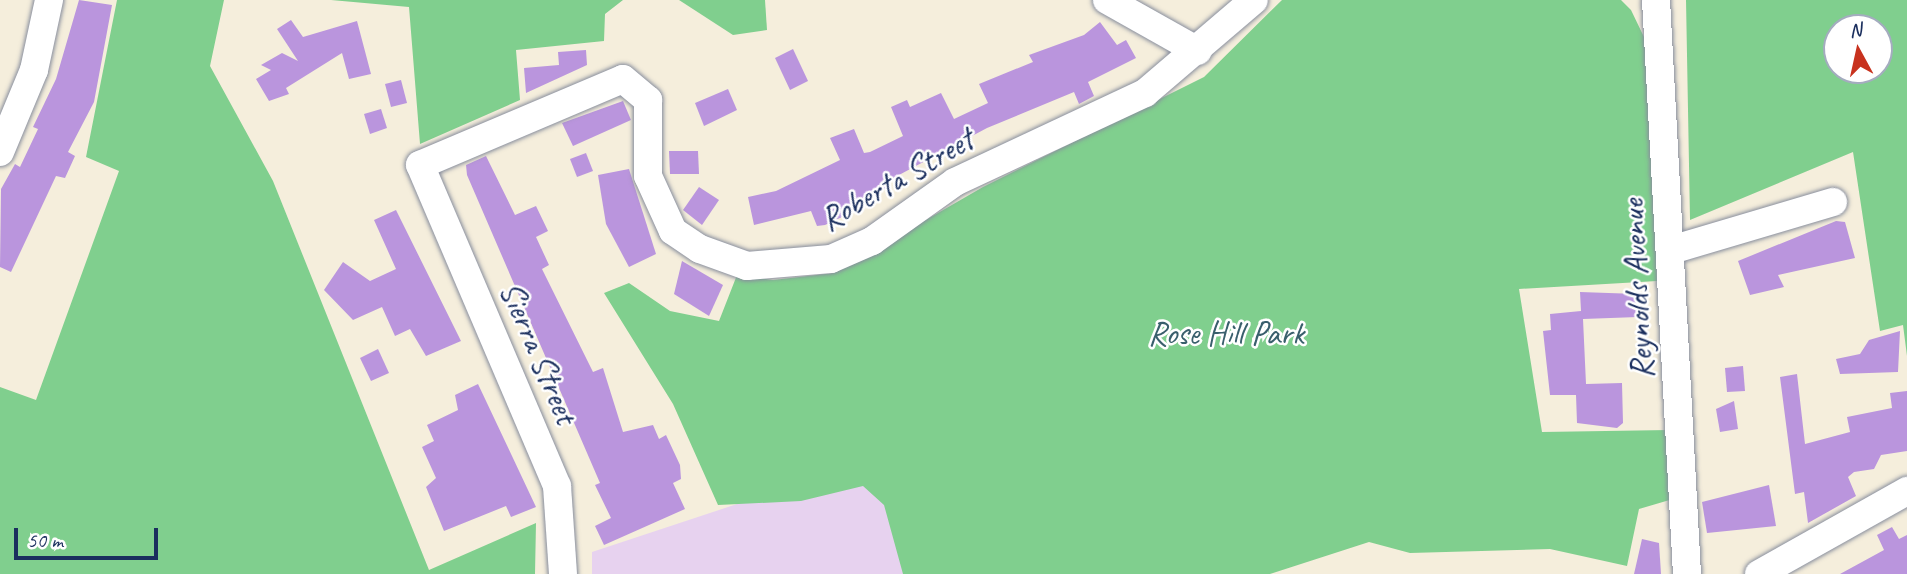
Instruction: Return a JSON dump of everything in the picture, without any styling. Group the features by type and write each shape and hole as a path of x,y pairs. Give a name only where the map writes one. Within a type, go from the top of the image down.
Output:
{"street":[{"path":"0,152 34,70 49,0"},
{"path":"1107,0 1198,51"},
{"name":"Roberta Street","path":"420,165 623,79 648,100 648,176 673,231 700,249 747,266 790,267 872,241 955,182 1145,93 1198,51 1254,0"},
{"name":"Reynolds Avenue","path":"1656,0 1687,574"},
{"name":"Sierra Street","path":"420,165 557,486 563,574"},
{"path":"1671,250 1833,202"},
{"path":"1759,574 1907,491"}],"shaded area":[{"path":"875,407 908,574 592,574 592,552 846,468"}],"green space":[{"path":"117,0 224,0 210,66 273,181 429,570 536,523 535,574 0,574 0,387 36,400 119,171 86,157"},
{"path":"331,0 623,0 605,14 604,41 516,50 520,100 420,144 409,7"},
{"path":"679,0 765,0 767,30 733,35"},
{"name":"Rose Hill Park","path":"1282,0 1621,0 1631,10 1644,37 1649,75 1657,281 1519,289 1542,432 1669,430 1673,499 1639,509 1627,566 1550,549 1410,553 1369,542 1270,574 903,574 884,505 863,486 801,501 718,505 673,404 604,293 629,283 670,311 719,321 737,275 773,280 834,273 983,187 1204,77"},
{"path":"1686,0 1907,0 1907,356 1903,325 1880,331 1853,152 1690,220"}],"building":[{"path":"79,0 112,5 94,102 68,152 75,156 65,178 56,176 11,272 0,267 1,189 15,164 20,167 38,129 33,127 56,79"},
{"path":"291,20 303,37 357,21 371,74 349,79 342,53 286,88 289,94 269,101 256,79 271,70 261,65 282,53 298,61 277,29"},
{"path":"1100,22 1117,45 1126,40 1136,58 1088,82 1094,96 1079,104 1074,92 987,128 884,183 886,188 861,201 861,208 825,225 817,226 811,211 754,225 748,197 776,191 840,160 830,138 854,129 864,153 870,152 903,136 891,107 907,100 910,107 941,93 954,119 988,103 979,84 1033,62 1029,55 1084,35"},
{"path":"793,49 808,81 790,90 775,58"},
{"path":"586,50 587,65 526,93 524,68 559,65 558,52"},
{"path":"401,80 407,103 391,107 385,84"},
{"path":"728,89 737,110 704,126 695,103"},
{"path":"623,101 631,120 573,146 562,123"},
{"path":"381,109 387,128 370,134 364,114"},
{"path":"669,151 698,151 699,174 670,174"},
{"path":"586,153 593,171 577,177 570,159"},
{"path":"486,156 515,215 536,206 548,231 536,237 549,265 542,269 593,372 603,368 623,432 653,425 659,439 666,435 680,465 681,479 673,483 685,509 604,545 595,526 611,518 595,485 600,483 467,175 466,165"},
{"path":"629,169 656,254 629,267 606,224 598,175"},
{"path":"699,187 719,200 702,225 683,210"},
{"path":"396,210 461,341 426,356 410,329 395,336 382,307 353,320 324,290 343,262 370,281 396,269 374,220"},
{"path":"1836,221 1845,222 1855,258 1778,275 1784,287 1750,295 1738,261"},
{"path":"682,261 723,285 709,316 674,294"},
{"path":"1580,292 1637,294 1638,317 1583,319 1586,384 1622,383 1623,423 1617,428 1577,423 1576,395 1550,395 1543,331 1551,330 1550,314 1581,311"},
{"path":"1900,331 1898,372 1840,374 1836,359 1860,354 1869,340"},
{"path":"378,349 389,373 371,381 360,358"},
{"path":"1743,366 1745,391 1727,392 1725,368"},
{"path":"1797,374 1805,444 1850,432 1847,417 1892,408 1890,393 1907,391 1907,451 1881,455 1874,469 1854,472 1848,477 1856,496 1808,523 1804,492 1795,494 1780,377"},
{"path":"478,384 536,507 511,517 506,506 444,531 426,487 436,478 422,447 434,441 427,425 458,410 455,395"},
{"path":"1734,401 1738,429 1720,432 1716,409"},
{"path":"1769,485 1776,526 1707,533 1702,502"},
{"path":"1892,527 1899,539 1907,535 1907,574 1840,574 1884,550 1877,535"},
{"path":"1642,539 1659,543 1661,574 1634,574"}]}
